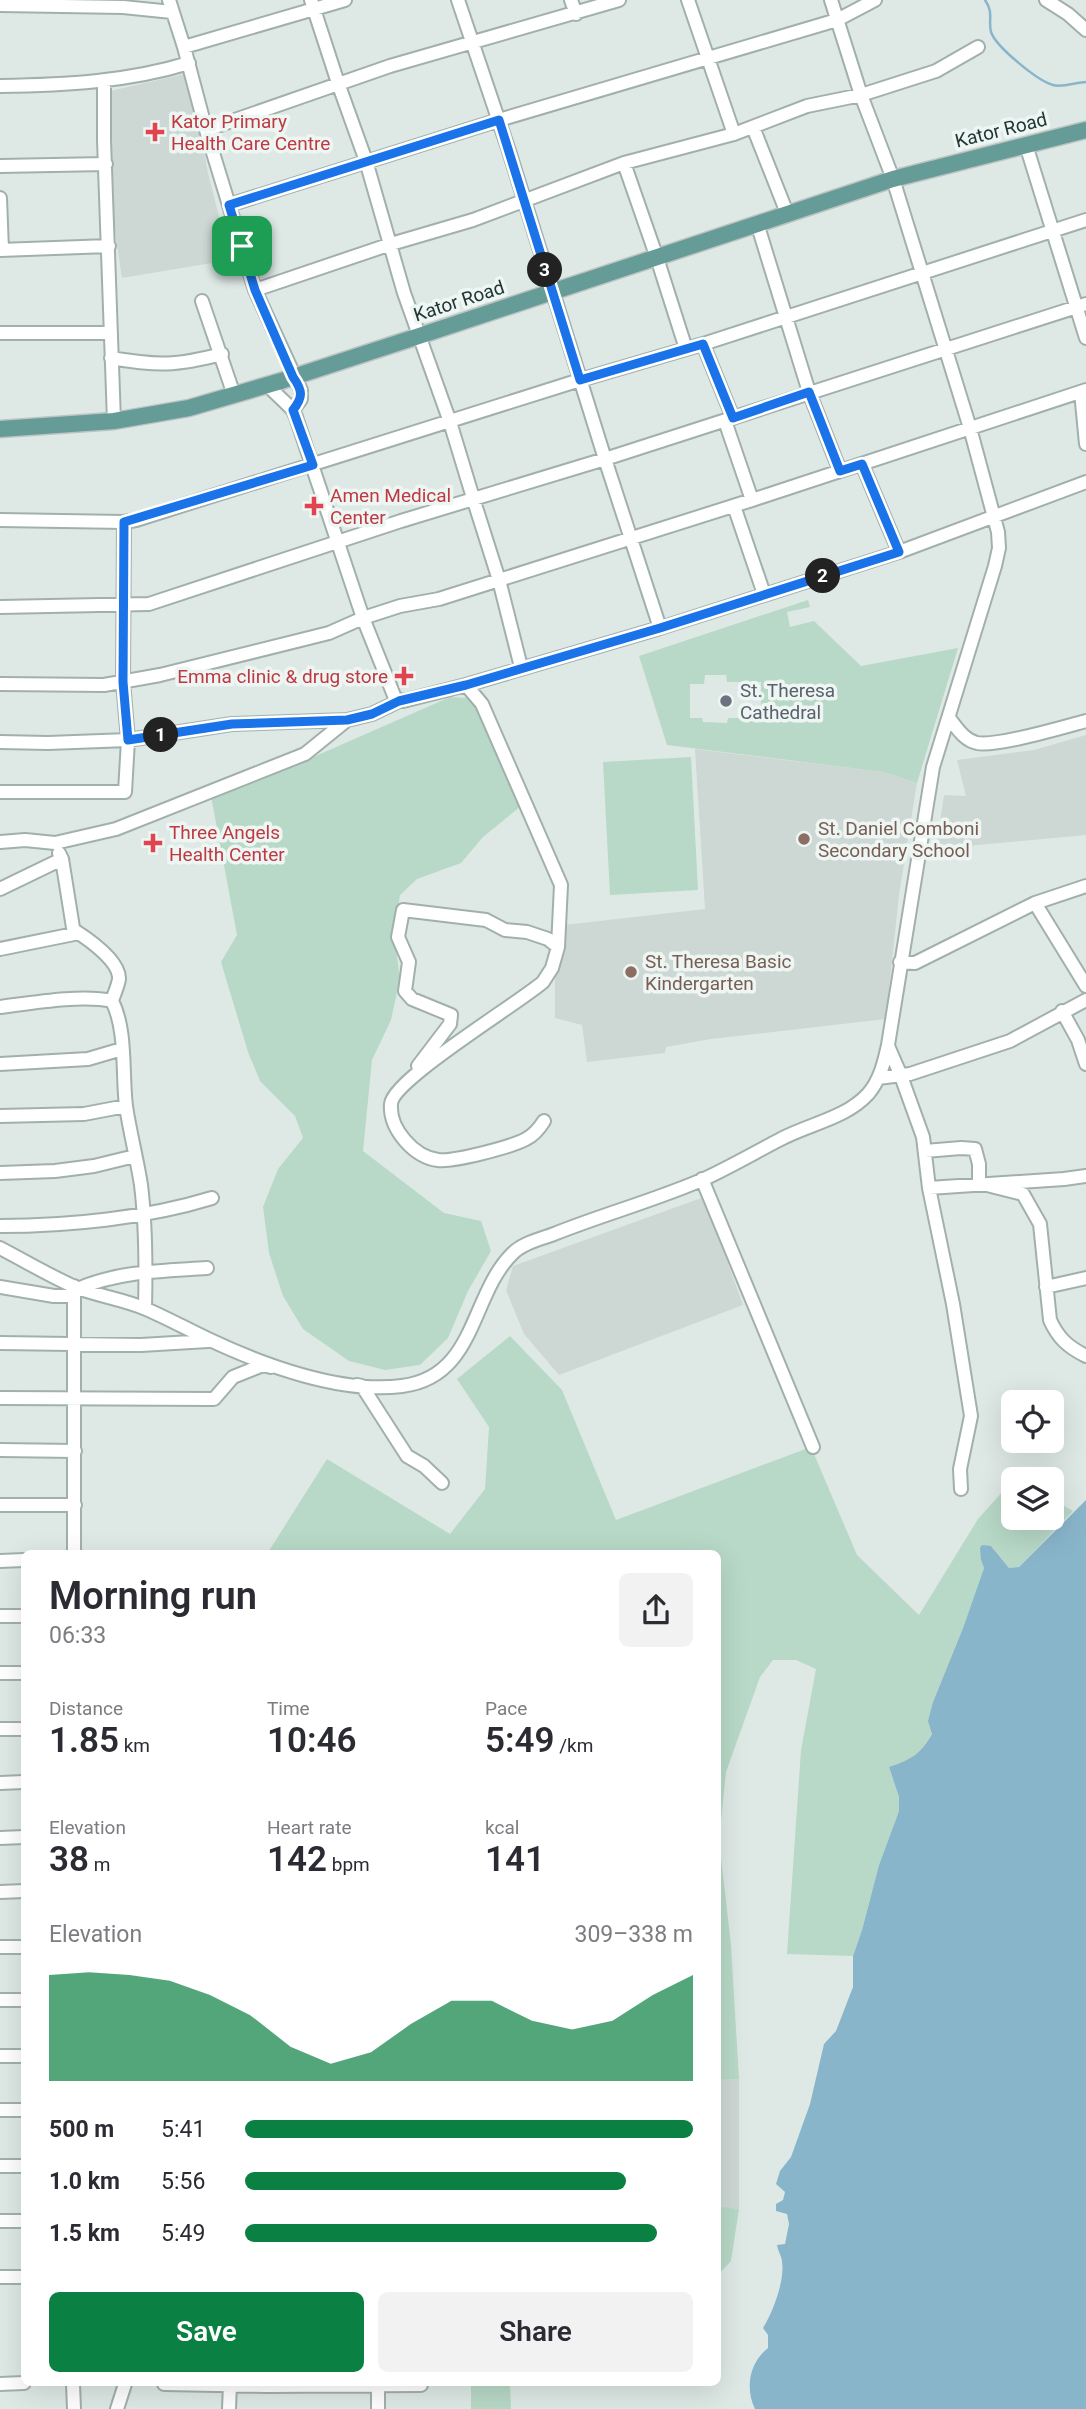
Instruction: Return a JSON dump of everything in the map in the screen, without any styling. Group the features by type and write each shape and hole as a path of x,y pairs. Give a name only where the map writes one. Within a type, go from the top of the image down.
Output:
{"main road":[{"name":"Kator Road","path":"0,429 114,421 178,410 234,395 419,337 893,179 1086,131"}],"street":[{"path":"184,47 312,5 345,0"},
{"path":"458,0 499,120 660,628"},
{"path":"571,0 576,14"},
{"path":"206,130 338,83 619,0"},
{"path":"688,0 734,134"},
{"path":"0,1248 76,1290 145,1308 211,1341 295,1373 362,1386 401,1387 434,1376 463,1347 497,1274 504,1262 518,1249 603,1214 702,1179 779,1139 851,1109 869,1093 883,1069 888,1045 933,767 999,548 994,516 970,428 893,179 861,95 831,0"},
{"path":"229,205 499,120 837,20 875,0"},
{"path":"1046,0 1086,30"},
{"path":"9,4 170,6 255,290 302,394 293,410"},
{"path":"312,5 366,161 404,293 450,422 499,580 521,667"},
{"path":"255,290 473,219 624,163 734,134 807,106 861,95 936,71 978,47"},
{"path":"0,86 104,82 189,63"},
{"path":"104,82 114,421"},
{"path":"753,127 787,213"},
{"path":"1026,145 1051,230 1081,306 1086,338"},
{"path":"624,163 686,349"},
{"path":"0,166 106,164"},
{"path":"0,198 1,250 109,246"},
{"path":"0,520 124,522 703,344 1086,220"},
{"path":"757,223 809,392 840,471"},
{"path":"202,301 234,395"},
{"path":"0,607 149,604 1081,306"},
{"path":"0,333 110,333"},
{"path":"703,344 729,419 752,500"},
{"path":"111,358 171,365 222,354"},
{"path":"267,385 293,410 363,618 395,698 399,701"},
{"path":"0,684 104,685 160,675 329,633 363,618 439,599 1084,391 1086,444"},
{"path":"862,464 899,552"},
{"path":"0,742 128,740 232,724 347,720 372,714 399,701 466,685 660,628 899,552 1086,482"},
{"path":"734,506 764,594"},
{"path":"0,792 125,792 128,740 123,682 124,522"},
{"path":"466,685 482,704 561,885 558,947 552,968 536,987 406,1084 391,1098 390,1106 402,1136 416,1152 436,1160 453,1160 525,1140 538,1131 544,1121"},
{"path":"949,718 962,735 977,743 996,743 1086,722"},
{"path":"0,842 25,840 55,843 116,829 304,754 347,720"},
{"path":"0,949 74,934 62,859 55,843"},
{"path":"0,889 62,859"},
{"path":"900,962 915,963 1035,904 1086,886"},
{"path":"1035,904 1086,986"},
{"path":"406,1084 451,1021 449,1013 412,999 405,991 409,962 398,937 402,910 486,920 505,930 527,932 548,939 558,947"},
{"path":"74,930 114,962 118,970 119,979 112,1001 122,1049 126,1106 144,1213 145,1308"},
{"path":"0,1007 63,1000 112,1001"},
{"path":"878,1078 901,1076 1010,1041 1086,1000"},
{"path":"1062,1011 1079,1040 1086,1064"},
{"path":"888,1045 923,1137 929,1188 953,1304 971,1416 960,1469 961,1489"},
{"path":"0,1064 88,1059 122,1049"},
{"path":"0,1116 84,1114 126,1106"},
{"path":"925,1151 961,1147 975,1149 979,1164 979,1183"},
{"path":"0,1173 94,1167 135,1157"},
{"path":"929,1188 1086,1176"},
{"path":"702,1179 813,1447"},
{"path":"979,1183 1023,1194 1030,1203 1040,1224 1048,1309 1055,1332 1065,1344 1086,1356"},
{"path":"0,1226 49,1224 179,1209 212,1198"},
{"path":"0,1287 54,1296 104,1278 207,1268"},
{"path":"1046,1287 1086,1278"},
{"path":"74,1550 76,1290"},
{"path":"0,1343 141,1345 211,1341"},
{"path":"0,1398 214,1399 233,1377 263,1365 362,1386 407,1456 424,1466 442,1483"},
{"path":"0,1450 75,1451"},
{"path":"0,1505 75,1505"},
{"path":"0,1561 21,1560"},
{"path":"0,1616 21,1616"},
{"path":"0,1673 21,1673"},
{"path":"0,1729 21,1729"},
{"path":"0,1783 21,1782"},
{"path":"0,1838 21,1837"},
{"path":"0,1892 21,1891"},
{"path":"0,1947 21,1947"},
{"path":"0,2000 21,2000"},
{"path":"0,2056 21,2056"},
{"path":"0,2110 21,2110"},
{"path":"0,2166 21,2166"},
{"path":"0,2221 21,2221"},
{"path":"0,2277 21,2277"},
{"path":"0,2384 21,2384"},
{"path":"73,2386 74,2409"},
{"path":"117,2409 124,2386"},
{"path":"229,2409 230,2386"},
{"path":"378,2386 378,2409"}],"shaded area":[{"path":"189,73 208,173 230,260 122,278 111,205 110,91"},
{"path":"1086,735 1086,835 936,849 944,795 966,796 957,760 1034,750"},
{"name":"St. Daniel Comboni Secondary School","path":"695,749 884,772 917,783 899,895 886,1019 711,1039 666,1047 665,1053 587,1062 582,1025 555,1018 555,926 705,909"},
{"path":"704,1197 743,1305 559,1375 524,1334 506,1290 513,1266"},
{"path":"739,2079 739,2209 721,2206 721,2080"}],"green space":[{"path":"808,600 810,607 787,612 790,627 814,621 861,666 958,648 917,783 884,772 667,745 639,656","holes":["705,675 726,675 727,682 761,682 761,718 728,718 727,723 703,722 702,718 690,718 690,684 704,684"]},
{"path":"450,697 469,698 489,730 521,806 483,837 461,863 417,879 400,895 394,936 400,978 391,1020 372,1060 363,1151 444,1213 481,1221 491,1251 468,1291 448,1338 420,1365 385,1370 349,1361 303,1329 283,1296 269,1253 263,1207 278,1169 303,1138 295,1116 260,1081 248,1052 221,962 237,935 211,796 277,773"},
{"path":"691,757 698,890 610,895 603,762"},
{"path":"510,1336 562,1390 616,1520 811,1447 857,1555 919,1615 978,1519 1001,1493 1001,1530 1055,1530 1019,1567 1009,1568 991,1546 981,1560 984,1568 933,1702 932,1733 924,1748 911,1759 889,1767 899,1797 899,1811 879,1865 853,1956 787,1954 801,1750 816,1669 796,1660 773,1660 760,1677 726,1772 721,1821 721,1550 270,1550 327,1459 450,1534 485,1489 489,1427 457,1379"},
{"path":"1064,1506 1073,1511 1064,1520"},
{"path":"721,1858 731,1945 739,2079 721,2080"},
{"path":"721,2206 739,2209 731,2261 721,2272"},
{"path":"471,2386 510,2386 511,2409 471,2409"}],"water":[{"path":"1086,1500 1086,2409 755,2409 750,2393 751,2376 757,2361 768,2348 768,2335 763,2328 771,2313 782,2278 782,2260 777,2245 785,2244 789,2224 787,2214 776,2211 776,2204 783,2200 785,2192 776,2184 780,2171 791,2157 810,2104 824,2044 836,2031 853,1987 853,1956 879,1865 899,1811 899,1797 889,1767 915,1755 932,1734 928,1721 933,1702 984,1568 981,1560 982,1545 991,1546 1009,1568 1019,1567 1056,1530 1064,1530 1064,1522"}],"waterway":[{"path":"985,0 994,38 1018,63 1053,85 1086,82"}],"place":[{"name":"Kator Primary Health Care Centre","path":"155,132"},
{"name":"Amen Medical Center","path":"314,506"},
{"name":"Emma clinic & drug store","path":"404,676"},
{"name":"St. Theresa Cathedral","path":"726,701"},
{"name":"St. Daniel Comboni Secondary School","path":"804,839"},
{"name":"Three Angels Health Center","path":"153,843"},
{"name":"St. Theresa Basic Kindergarten","path":"631,972"}],"route":[{"path":"499,120 580,380 703,344 733,418 809,392 840,471 862,464 899,552 660,628 466,685 399,701 372,714 347,720 232,724 128,740 123,682 124,522 313,465 293,410 301,399 301,390 255,290 242,246 229,205 499,120"}]}
